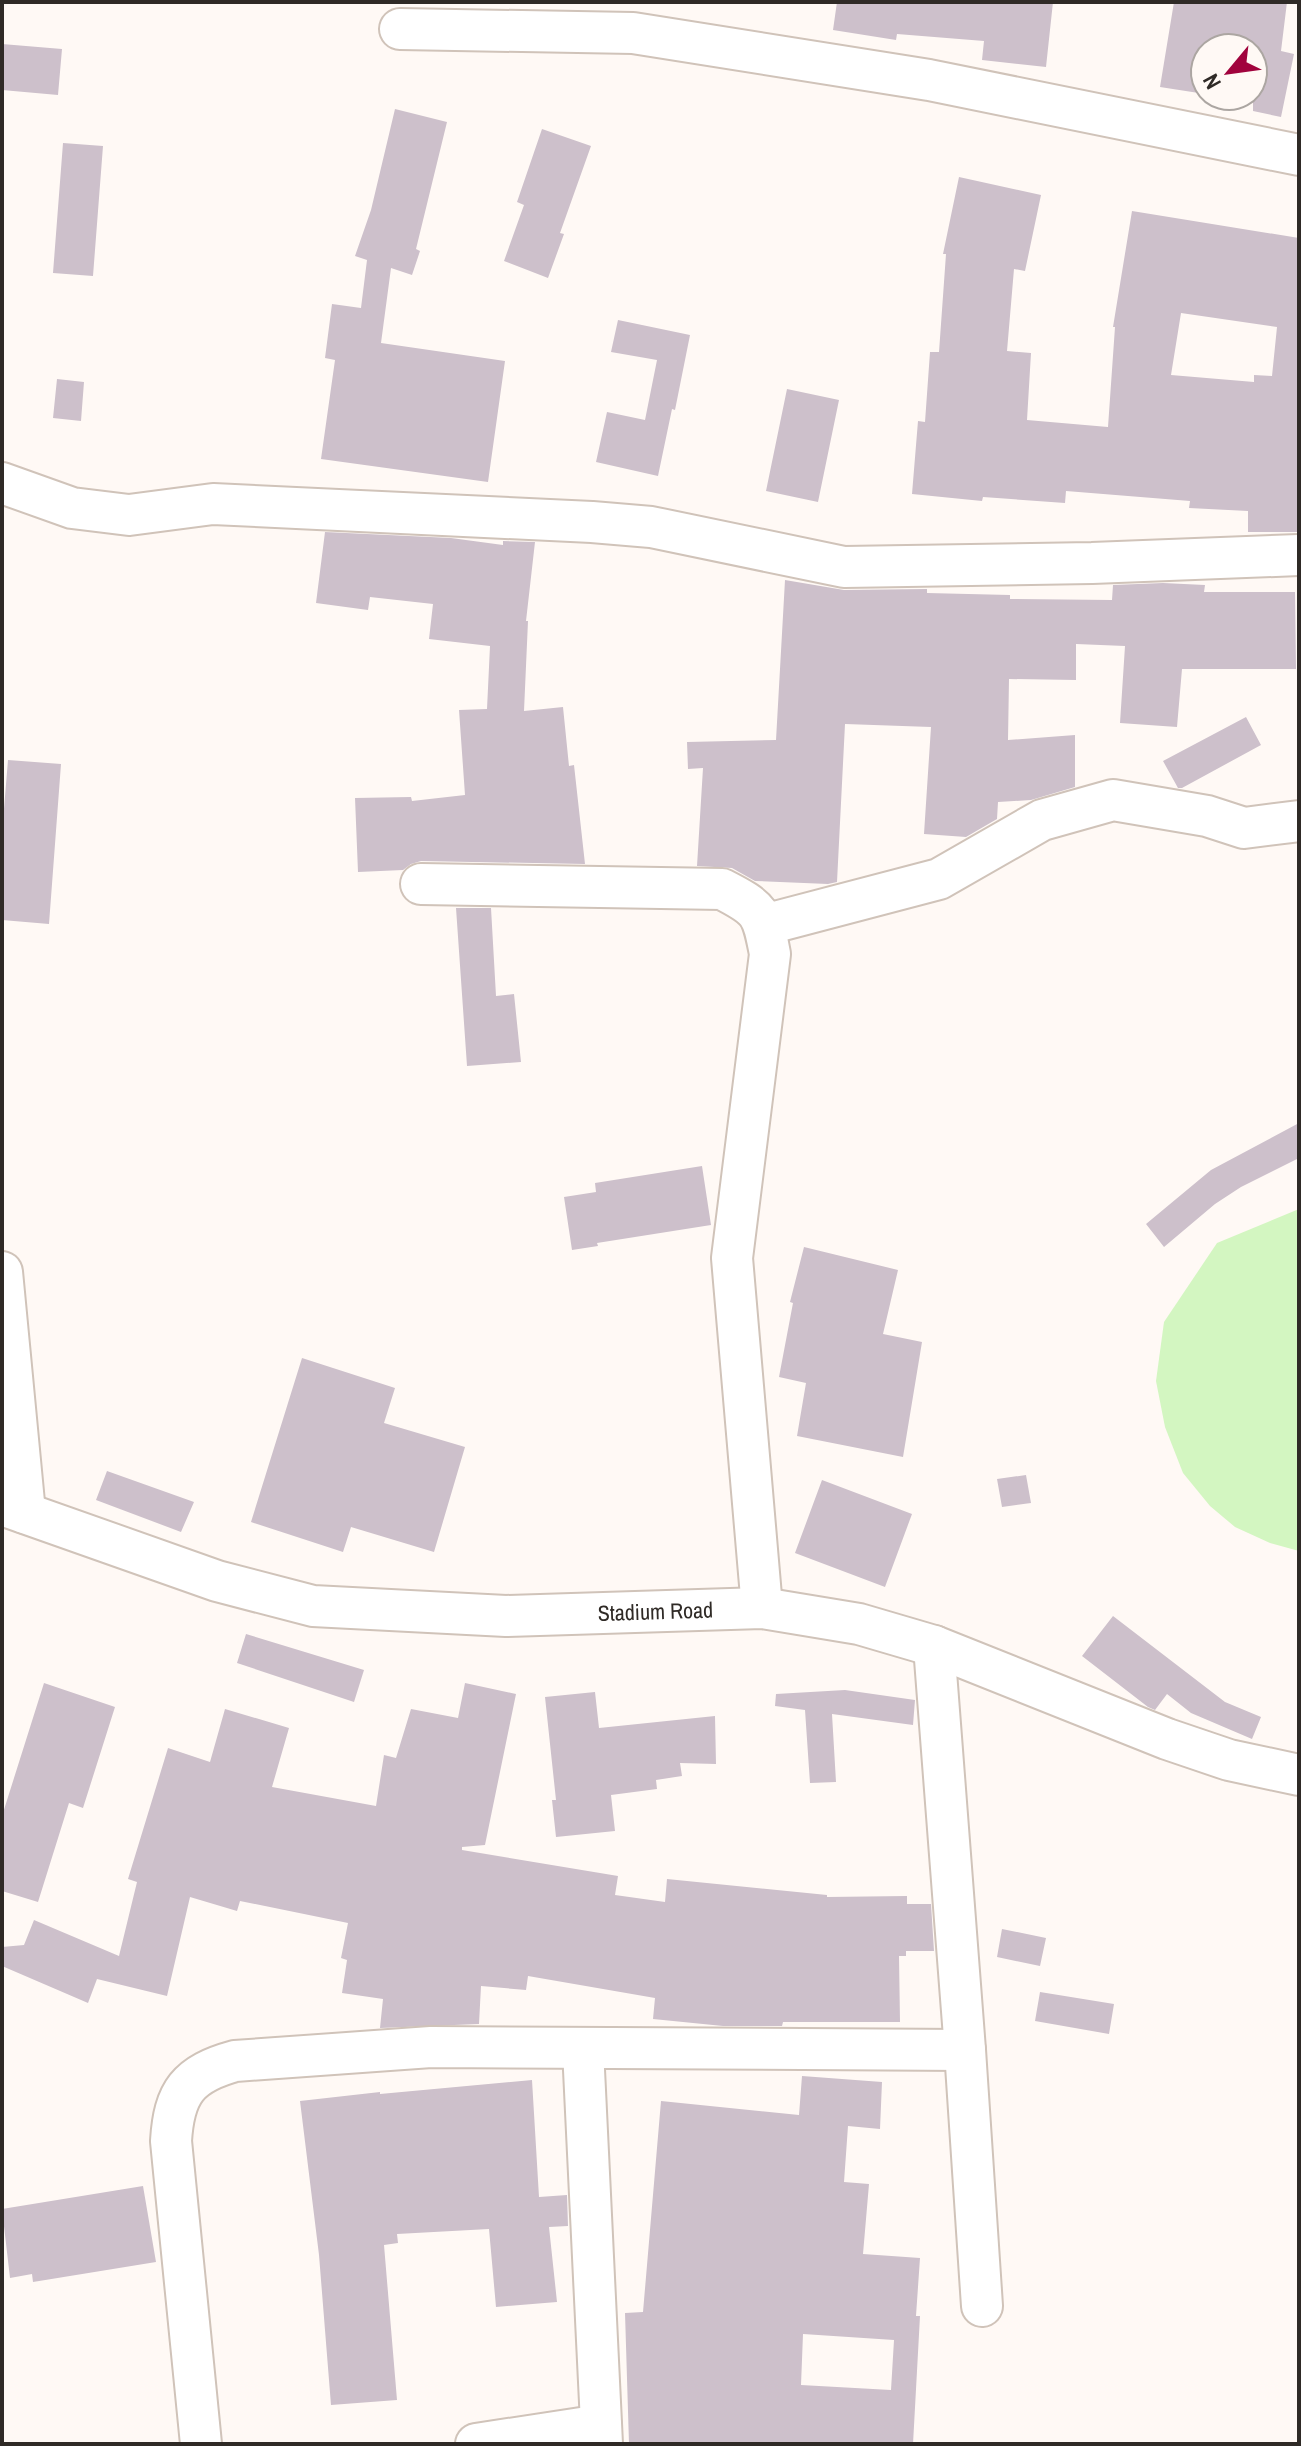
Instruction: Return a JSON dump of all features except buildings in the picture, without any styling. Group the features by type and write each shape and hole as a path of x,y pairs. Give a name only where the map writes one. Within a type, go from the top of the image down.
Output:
{"street":[{"path":"400,29 635,18 1299,155"},
{"path":"2,483 72,508 129,515 213,504 651,527 844,567 1092,563 1299,555"},
{"path":"764,925 939,879 1042,820 1113,800 1207,816 1244,828 1299,821"},
{"path":"421,884 722,889 752,904 764,925 770,954 732,1258 762,1608"},
{"path":"2,1272 14,1509"},
{"name":"Stadium Road","path":"14,1509 217,1581 313,1606 506,1616 762,1608 859,1624 934,1646 1167,1739 1229,1760 1299,1775"},
{"path":"934,1646 982,2306"},
{"path":"201,2444 171,2141 172,2116 190,2081 210,2068 235,2061 431,2047 965,2050"},
{"path":"476,2444 601,2435 583,2049"}],"green space":[{"path":"1299,1209 1299,1551 1270,1543 1235,1527 1210,1506 1183,1473 1165,1427 1156,1381 1164,1322 1217,1243"}]}
